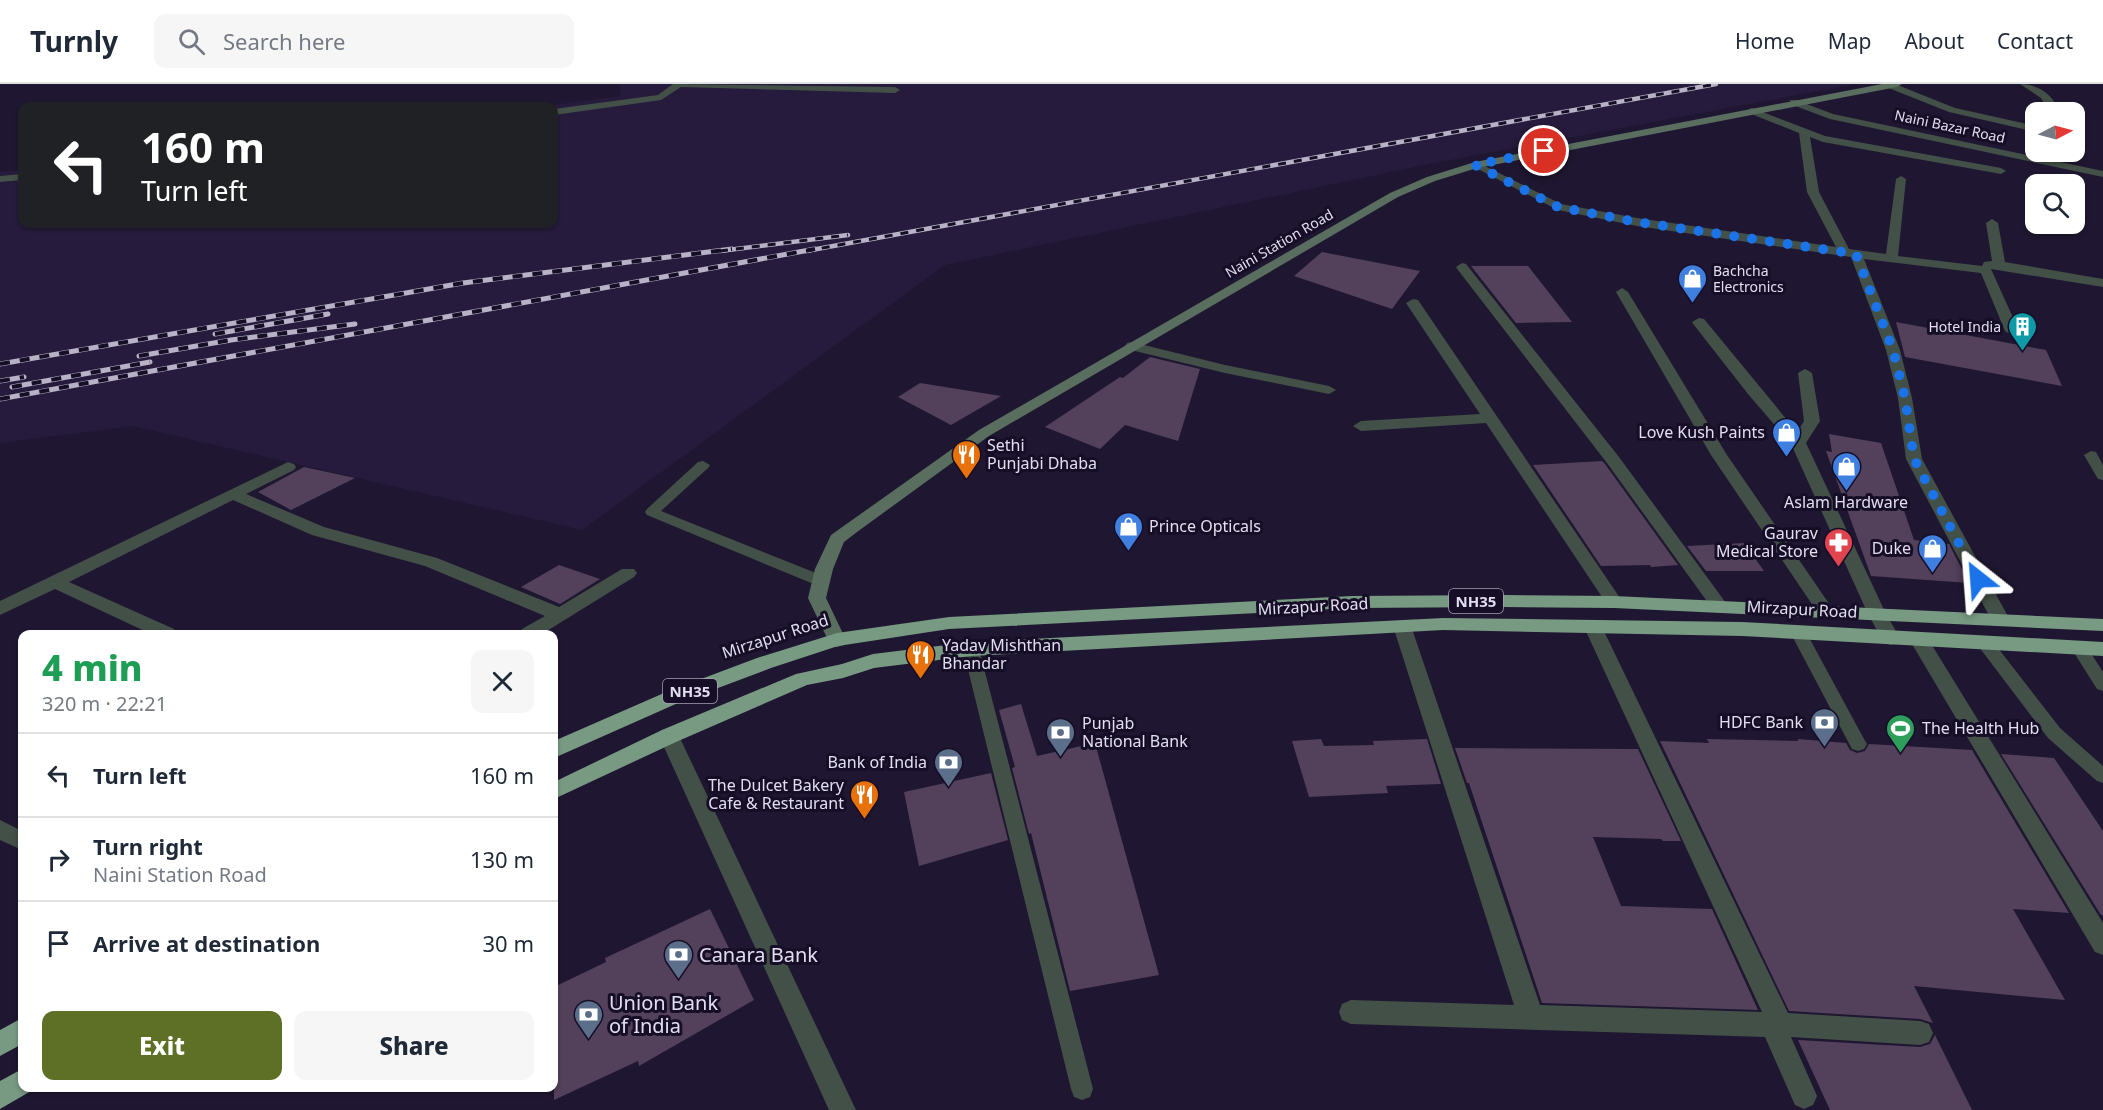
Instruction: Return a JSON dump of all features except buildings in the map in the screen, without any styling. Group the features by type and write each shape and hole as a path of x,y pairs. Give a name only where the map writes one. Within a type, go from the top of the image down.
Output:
{"highway":[{"name":"Mirzapur Road","path":"558,748 671,698 764,663 839,641 949,623 1352,602 1614,602 2103,625"},
{"name":"Mirzapur Road","path":"558,789 669,736 803,679 873,661 971,649 1443,624 1798,632 2103,649"},
{"path":"836,671 820,662 821,651 839,641 861,645 864,656 857,665"},
{"path":"0,1044 18,1033"},
{"path":"0,1096 18,1085"}],"street":[{"path":"558,111 661,97 678,84 895,90"},
{"path":"2025,84 2044,96 2048,102"},
{"path":"1893,85 1952,110 2025,127"},
{"name":"Naini Station Road","path":"839,641 817,598 824,569 837,539 984,433 1394,195 1431,179 1475,165 1793,102 1893,85"},
{"name":"Naini Bazar Road","path":"1793,102 1830,116 2028,154 2103,174"},
{"path":"1752,111 1824,139 2001,171"},
{"path":"1804,132 1813,192 1851,253 1893,350 1905,398 1914,459 2001,620"},
{"path":"1475,165 1558,207 1637,222 1851,253 1992,267 2103,283"},
{"path":"0,179 18,177"},
{"path":"1892,258 1901,179"},
{"path":"1992,223 1992,267 2012,331"},
{"path":"1462,267 1613,460 1720,607"},
{"path":"1622,292 1701,428 1770,535 1826,612"},
{"path":"1413,303 1614,602"},
{"path":"1699,322 1753,391 1798,443 1877,614 1891,638"},
{"path":"1132,346 1225,369 1329,390"},
{"path":"1798,443 1812,421 1805,373"},
{"path":"1361,426 1491,418"},
{"path":"0,609 56,584 288,467"},
{"path":"235,495 318,531 431,562 560,615"},
{"path":"536,630 628,573"},
{"path":"56,584 157,630"},
{"path":"1402,626 1531,1017"},
{"path":"1593,627 1780,1025 1772,1024"},
{"path":"1918,639 2103,944"},
{"path":"669,736 843,1110"},
{"path":"0,829 18,839"},
{"path":"1351,1012 1772,1024 1920,1033"},
{"path":"1772,1024 1804,1096"}],"lane":[{"path":"2091,455 2103,476"},
{"path":"703,465 652,512 821,582"},
{"path":"1798,632 1858,744"},
{"path":"1985,643 2054,733 2103,776"},
{"path":"2079,648 2103,685"},
{"path":"971,649 1082,1089"}],"shaded area":[{"path":"619,84 1856,84 1429,164 945,265 582,530 133,426 0,443 0,172 18,170 18,228 558,228 558,104 621,96"}],"railway":[{"path":"806,251 1716,84"},
{"path":"720,251 848,235"},
{"path":"0,364 463,283 732,249"},
{"path":"0,399 815,249"},
{"path":"215,334 328,314"},
{"path":"139,356 231,340 355,324"},
{"path":"12,387 150,362"},
{"path":"0,381 24,377"}],"place":[{"name":"Bachcha Electronics","path":"1692,304"},
{"name":"Hotel India","path":"2022,352"},
{"name":"Love Kush Paints","path":"1786,458"},
{"name":"Sethi Punjabi Dhaba","path":"966,480"},
{"name":"Aslam Hardware","path":"1846,492"},
{"name":"Prince Opticals","path":"1128,552"},
{"name":"Gaurav Medical Store","path":"1839,568"},
{"name":"Duke","path":"1932,574"},
{"name":"Yadav Mishthan Bhandar","path":"921,680"},
{"name":"HDFC Bank","path":"1824,748"},
{"name":"The Health Hub","path":"1901,754"},
{"name":"Punjab National Bank","path":"1061,758"},
{"name":"Bank of India","path":"948,788"},
{"name":"The Dulcet Bakery Cafe & Restaurant","path":"865,820"},
{"name":"Canara Bank","path":"678,980"},
{"name":"Union Bank of India","path":"588,1040"}],"route":[{"path":"1544,151 1475,165 1558,207 1637,222 1856,254 1893,350 1905,398 1914,459 1978,579"}]}
